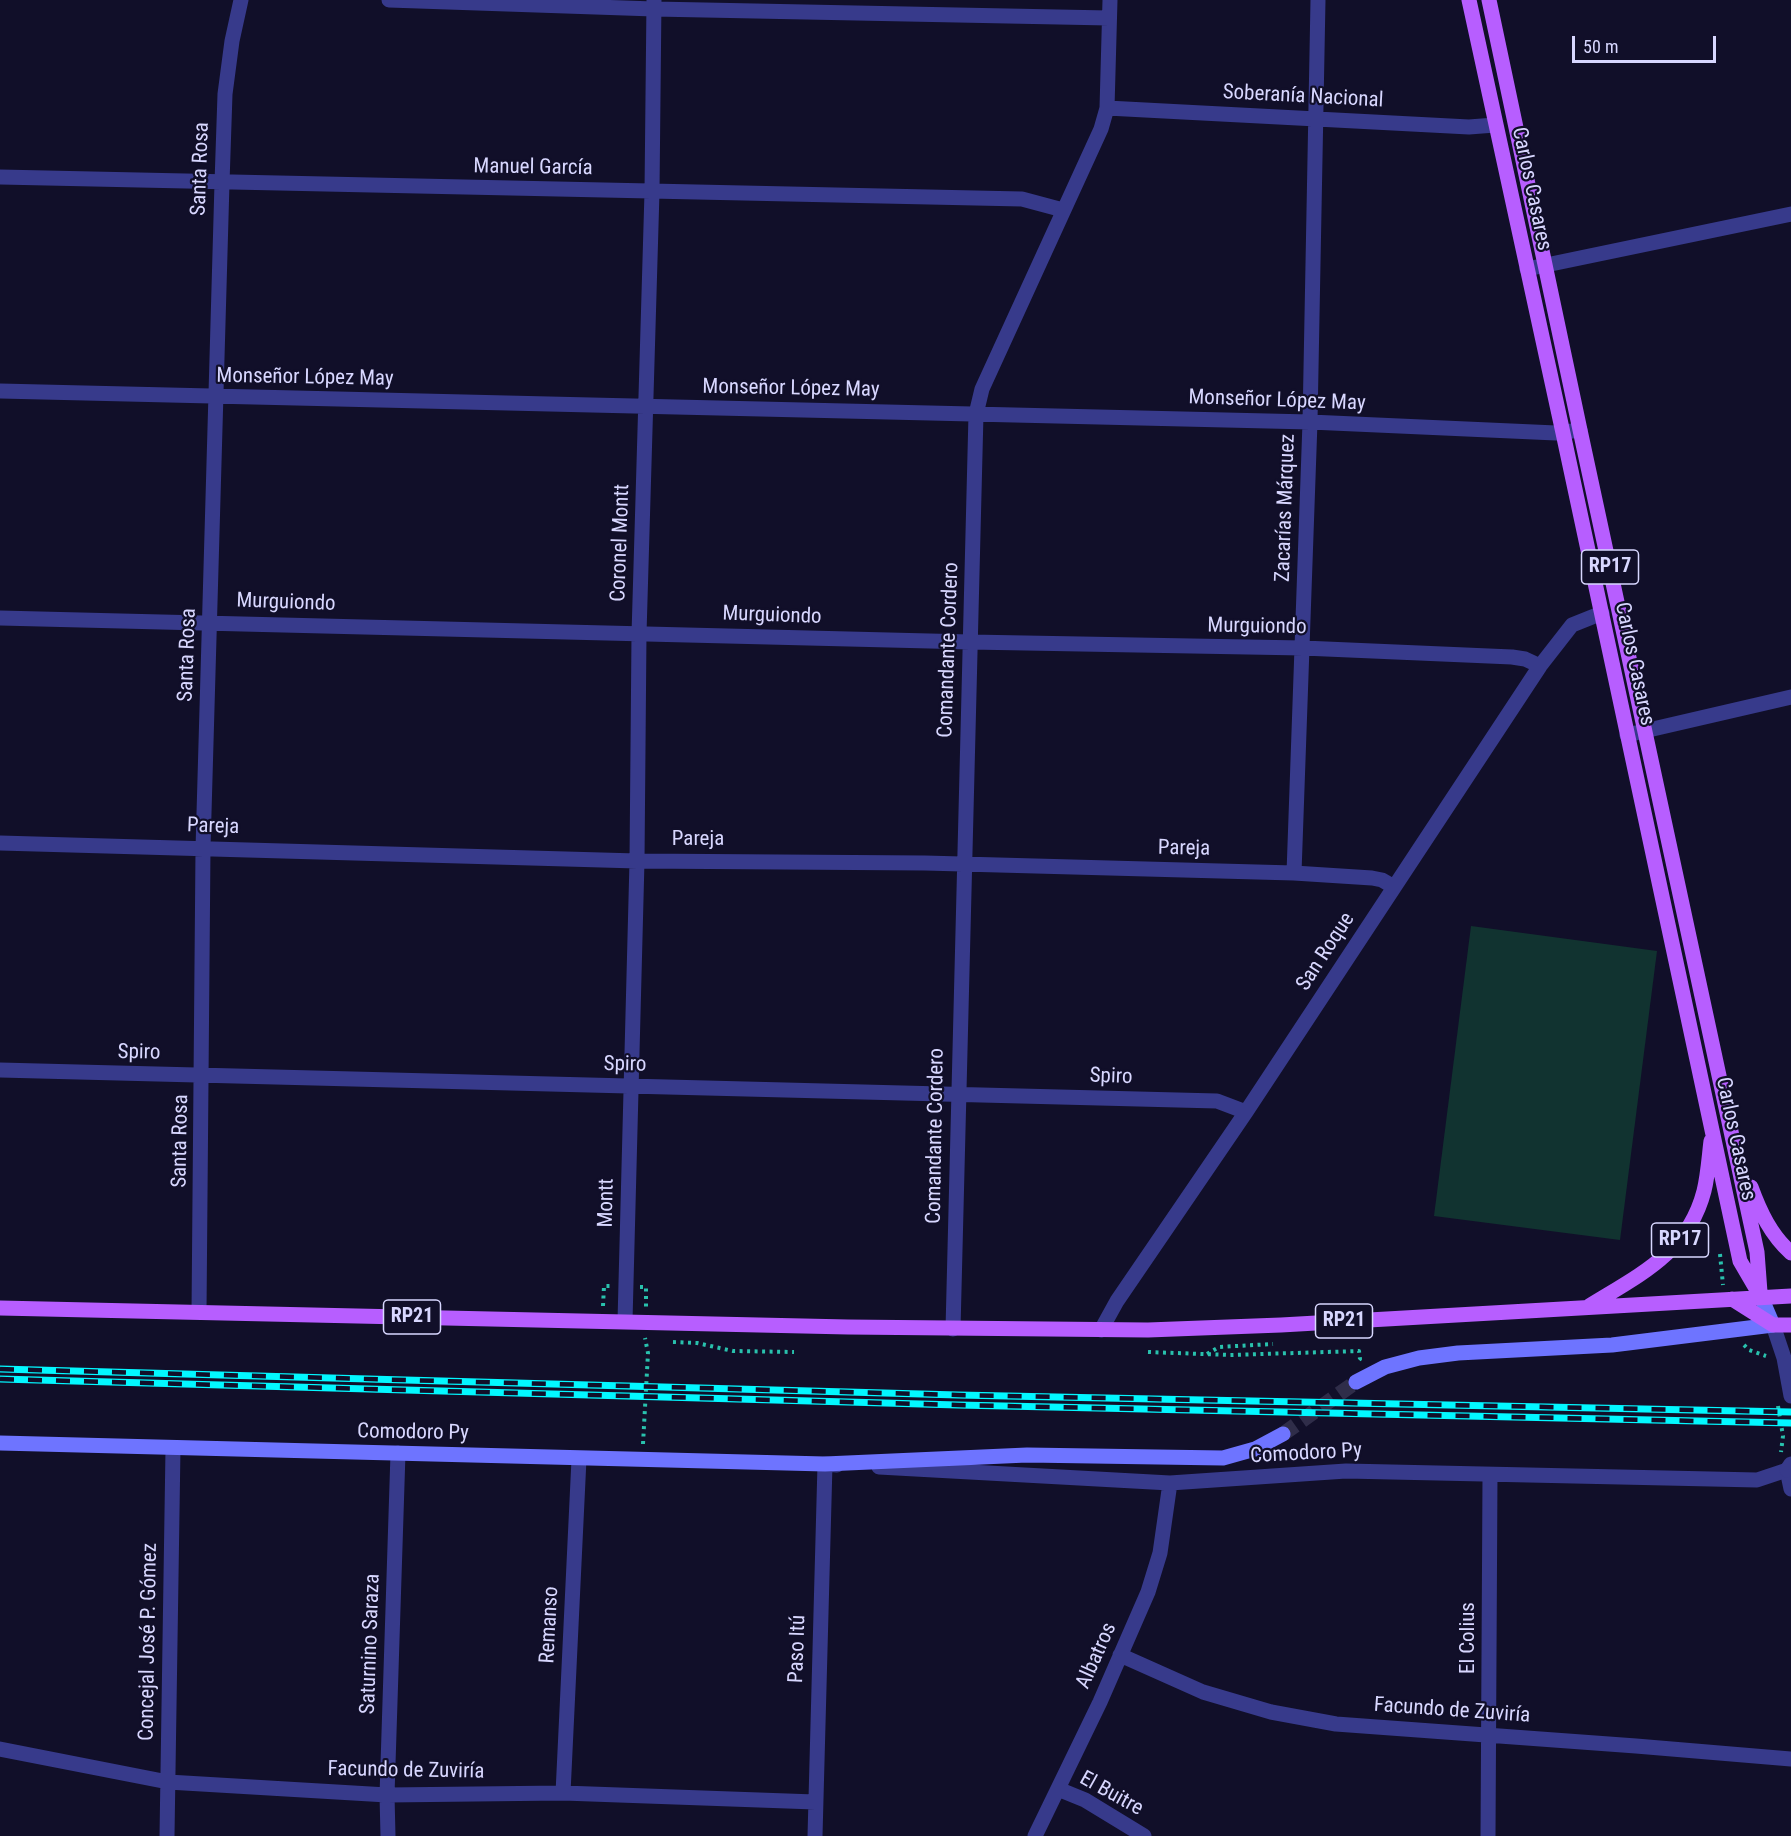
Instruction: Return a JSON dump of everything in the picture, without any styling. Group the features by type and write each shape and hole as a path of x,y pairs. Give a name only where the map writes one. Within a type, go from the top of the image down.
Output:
{"main road":[{"name":"Carlos Casares","path":"1469,0 1740,1260 1773,1325"},
{"name":"Carlos Casares","path":"1490,0 1757,1252 1761,1298"},
{"name":"RP17","path":"1586,1308 1648,1270 1669,1253 1682,1238 1693,1221 1704,1190 1712,1129"},
{"name":"RP17","path":"1731,1133 1763,1218 1774,1235 1791,1253"},
{"name":"RP21","path":"0,1308 953,1329 1101,1330 1281,1325 1791,1296"},
{"path":"1730,1299 1773,1325"},
{"path":"1356,1382 1385,1366 1419,1358 1458,1353 1612,1346 1773,1325 1791,1325"},
{"name":"Comodoro Py","path":"0,1443 825,1464 1027,1455 1223,1458 1255,1449 1283,1434"}],"street":[{"name":"Santa Rosa","path":"199,1312 204,848 215,397 225,94 232,41 241,0"},
{"path":"389,0 654,4 1109,18"},
{"name":"Comandante Cordero","path":"953,1329 976,414 982,389 1101,129 1107,108 1110,0"},
{"name":"Zacarías Márquez","path":"1294,873 1310,422 1318,0"},
{"name":"Coronel Montt","path":"631,1087 654,4"},
{"name":"Soberanía Nacional","path":"1107,108 1469,127 1496,125"},
{"name":"Manuel García","path":"0,177 1022,200 1063,210"},
{"path":"1527,269 1791,214"},
{"name":"Monseñor López May","path":"0,391 1310,422 1563,433 1580,430"},
{"name":"San Roque","path":"1101,1330 1117,1301 1246,1112 1540,666 1572,625 1602,613"},
{"name":"Murguiondo","path":"0,618 1303,648 1512,657 1525,659 1540,666"},
{"path":"1628,735 1791,697"},
{"name":"Pareja","path":"0,843 637,861 925,862 964,865 1294,873 1372,878 1382,880 1394,887"},
{"name":"Spiro","path":"0,1070 1216,1101 1246,1112"},
{"name":"Montt","path":"625,1321 631,1087"},
{"name":"Carlos Casares","path":"1773,1325 1784,1359 1784,1397"},
{"name":"Concejal José P. Gómez","path":"167,1836 173,1448"},
{"name":"Saturnino Saraza","path":"388,1836 387,1795 398,1453"},
{"name":"Remanso","path":"563,1793 579,1459"},
{"name":"Comodoro Py","path":"825,1464 1170,1483 1346,1471 1757,1480 1785,1464"},
{"name":"Paso Itú","path":"815,1836 814,1802 825,1464"},
{"path":"1785,1464 1791,1489"},
{"name":"El Colius","path":"1488,1836 1490,1475"},
{"name":"Albatros","path":"1035,1836 1148,1592 1160,1553 1170,1483"},
{"name":"Facundo de Zuviría","path":"1120,1655 1203,1692 1270,1712 1336,1724 1791,1760"},
{"name":"Facundo de Zuviría","path":"0,1749 168,1782 387,1795 563,1793 814,1802"},
{"name":"El Buitre","path":"1058,1788 1085,1800 1144,1836"}],"path":[{"path":"1719,1246 1721,1279 1730,1299"},
{"path":"602,1321 604,1286 646,1287 645,1341 648,1353 642,1460"},
{"path":"1737,1330 1741,1343 1749,1350 1769,1357 1771,1362"},
{"path":"1148,1352 1230,1355 1359,1351 1360,1359 1351,1365"},
{"path":"1784,1397 1781,1453 1785,1464"}],"green space":[{"path":"1471,926 1657,951 1620,1240 1434,1216"}],"tunnel":[{"path":"1283,1434 1356,1382"}],"railway":[{"path":"0,1369 958,1395 1791,1412"},
{"path":"0,1379 958,1405 1791,1423"}]}
